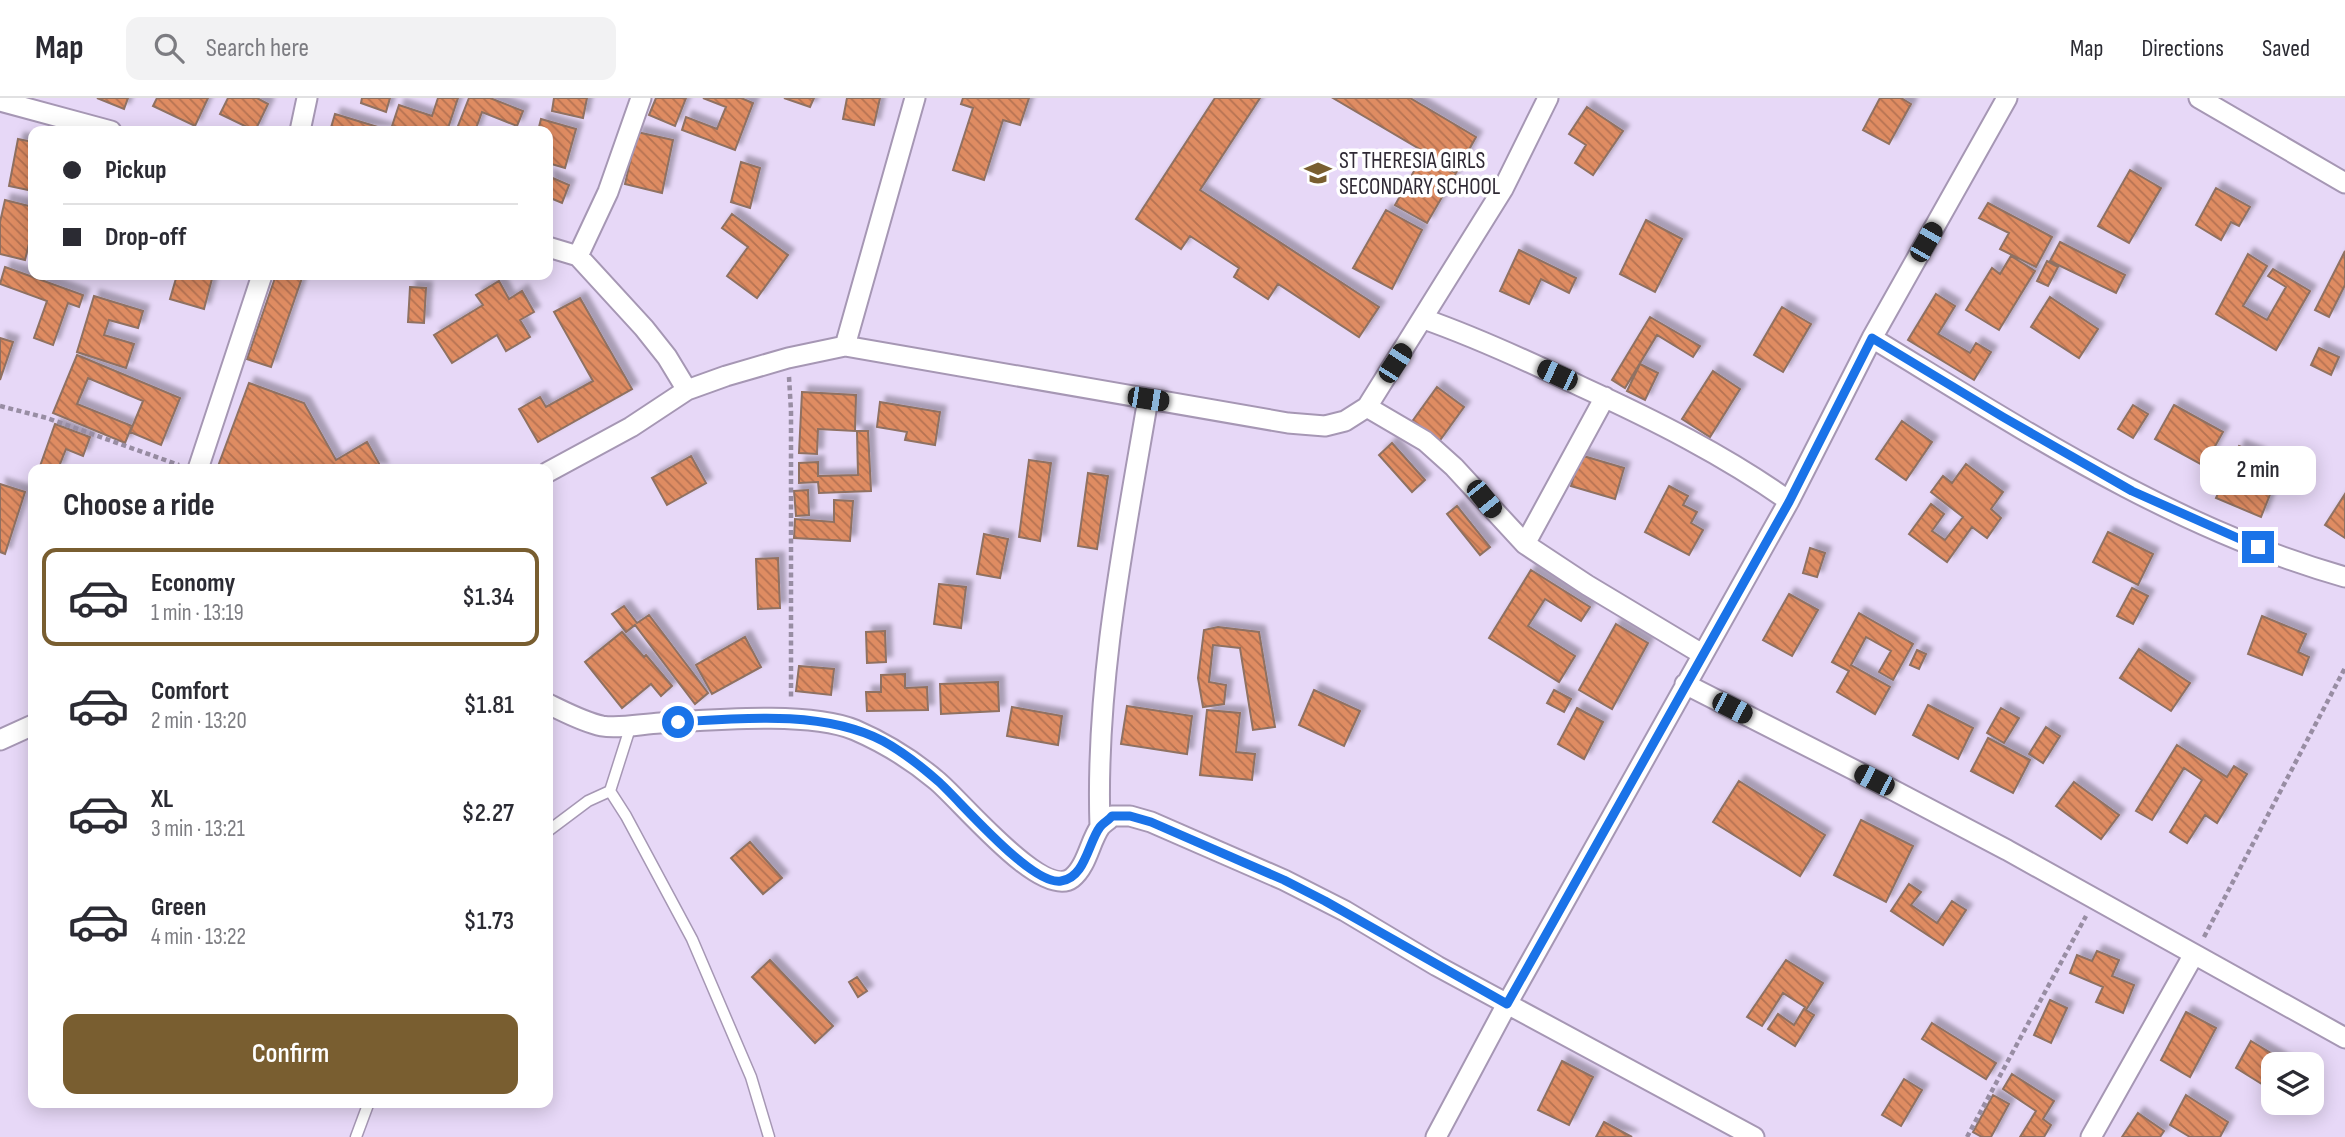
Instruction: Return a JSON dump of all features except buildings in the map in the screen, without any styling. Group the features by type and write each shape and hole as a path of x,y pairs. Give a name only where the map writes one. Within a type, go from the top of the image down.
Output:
{"street":[{"path":"301,126 307,98"},
{"path":"578,256 608,192 641,98"},
{"path":"845,346 915,98"},
{"path":"553,469 631,427 687,390 788,358 845,346 1289,423 1325,426 1345,421 1367,407 1424,319 1503,189 1548,98"},
{"path":"1436,1137 1507,1004 1789,502 1872,338 2007,98"},
{"path":"2199,98 2345,183"},
{"path":"0,100 93,126"},
{"path":"553,248 578,256 644,328 667,357 687,390"},
{"path":"200,464 260,280"},
{"path":"1424,319 1476,337 1684,436 1745,471 1789,502"},
{"path":"1872,338 2132,491 2279,555 2345,577"},
{"path":"1525,544 1605,397"},
{"path":"1100,827 1099,783 1105,677 1148,399"},
{"path":"1367,407 1425,441 1454,467 1525,544 1702,654"},
{"path":"1685,684 1874,780 2345,1038"},
{"path":"553,706 603,726 701,720 791,719 846,726 882,741 911,759 939,782 1020,861 1041,877 1059,882 1071,878 1090,849 1100,827 1112,816 1130,816 1151,822 1345,911 1437,966 1754,1137"},
{"path":"0,740 28,727"},
{"path":"2091,1137 2193,956"}],"lane":[{"path":"553,827 588,801 610,791 631,725"},
{"path":"610,791 692,939 751,1077 769,1137"},
{"path":"356,1137 367,1108"}],"path":[{"path":"788,358 792,411 791,719"},
{"path":"0,406 47,418 176,464"},
{"path":"2193,956 2345,668"},
{"path":"1967,1137 2095,900"}],"place":[{"name":"ST THERESIA GIRLS SECONDARY SCHOOL","path":"1318,173"}],"route":[{"path":"678,722 791,719 846,726 882,741 911,759 939,782 1020,861 1041,877 1059,882 1071,878 1080,867 1100,827 1112,816 1130,816 1151,822 1284,880 1345,911 1507,1004 1789,502 1872,338 2132,491 2258,547"}]}
